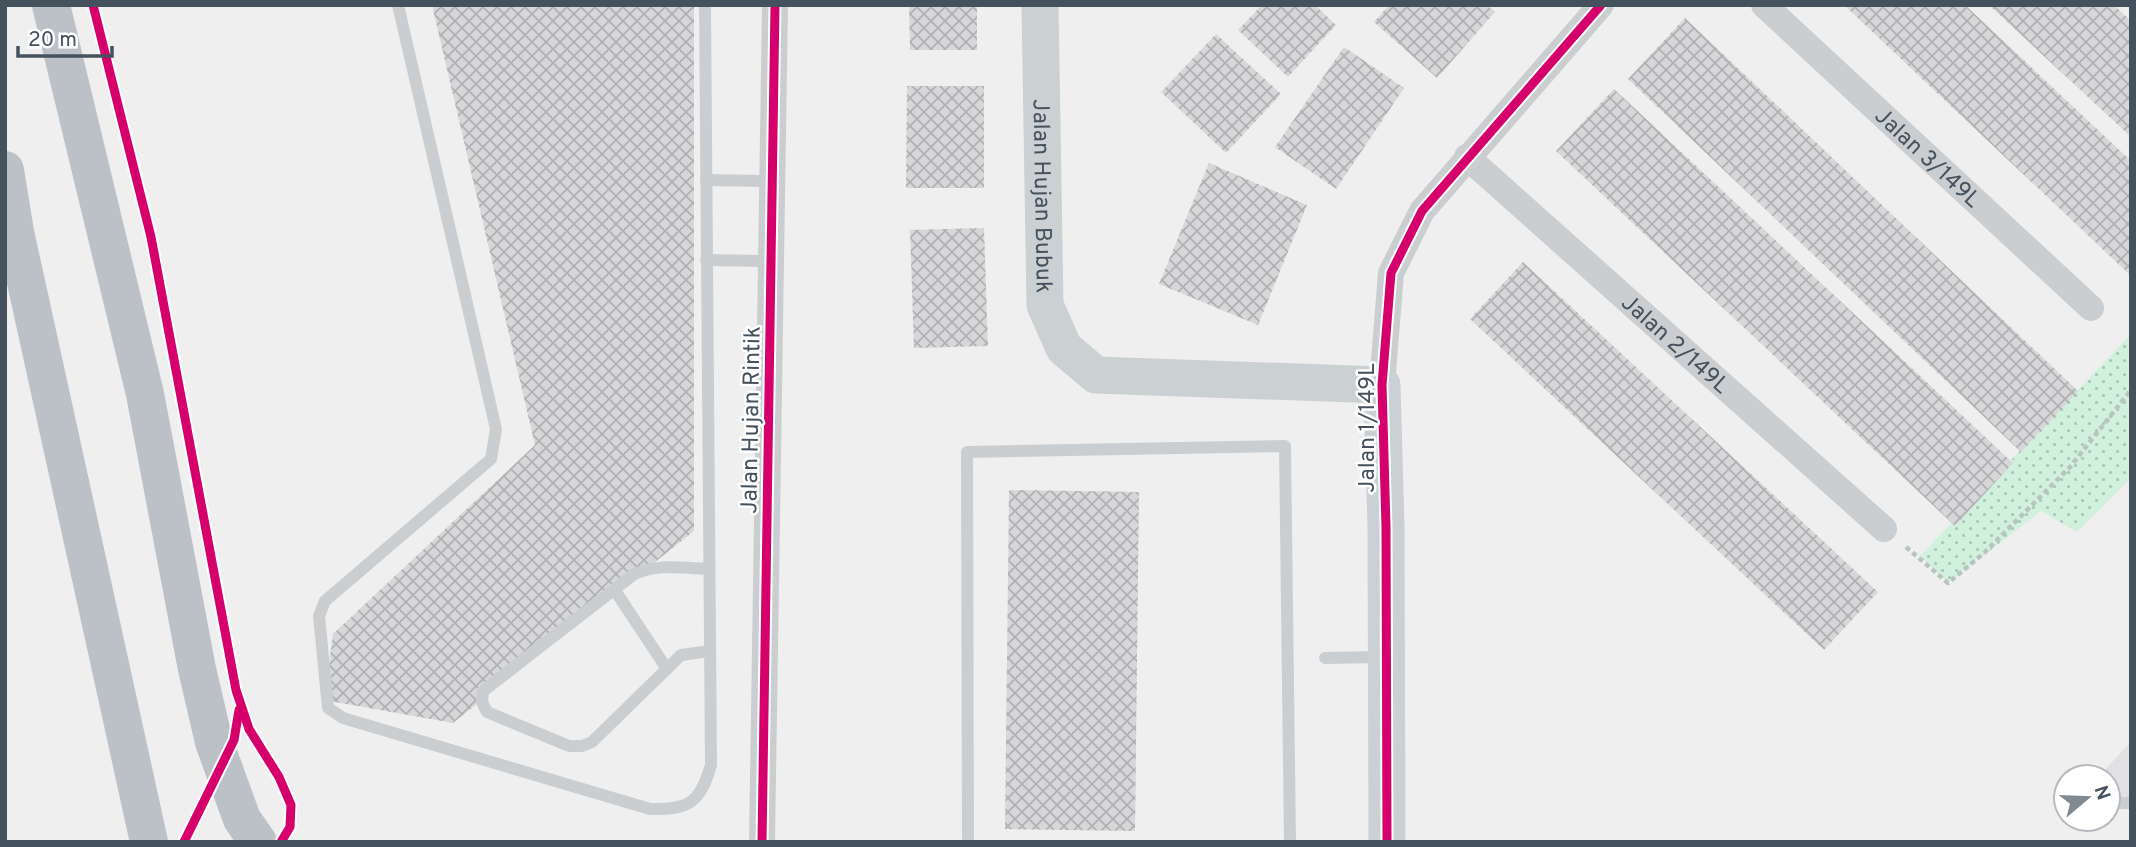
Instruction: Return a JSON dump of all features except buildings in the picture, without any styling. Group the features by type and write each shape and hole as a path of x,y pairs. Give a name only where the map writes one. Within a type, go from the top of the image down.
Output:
{"highway":[{"path":"51,5 145,394 201,681 219,755 242,819 258,842"},
{"path":"5,170 15,232 149,842"}],"street":[{"name":"Jalan Hujan Rintik","path":"763,840 775,5"},
{"name":"Jalan Hujan Bubuk","path":"1040,5 1045,305 1065,348 1096,375 1382,385"},
{"name":"Jalan 1/149L","path":"1387,842 1386,527 1382,385 1391,273 1422,211 1601,5"},
{"name":"Jalan 3/149L","path":"1764,5 2091,308"},
{"name":"Jalan 2/149L","path":"1467,157 1884,529"}],"lane":[{"path":"398,5 496,429 491,458 325,601 319,616 328,708 343,718 650,809 679,808 694,799 705,787 711,765 705,5"},
{"path":"706,180 772,181"},
{"path":"706,260 771,261"},
{"path":"968,842 967,452 1285,446 1290,842"},
{"path":"709,569 644,569 633,575 483,691 482,702 487,712 569,746 582,747 592,742 681,655 710,650"},
{"path":"614,589 667,669"},
{"path":"1325,658 1386,657"}],"path":[{"path":"1884,529 1948,583 1984,553 2070,467 2131,390"}],"shaded area":[{"path":"2131,742 2131,808 2122,808 2122,763 2111,763"}],"green space":[{"path":"2131,334 2131,478 2077,532 2041,511 1948,583 1920,556"}],"cycle path":[{"path":"93,5 151,237 236,690 249,729 279,777 291,805 290,827 281,842"},
{"path":"762,842 775,5"},
{"path":"1387,842 1386,527 1382,385 1391,273 1422,211 1601,5"},
{"path":"184,842 234,740 239,710"}]}
